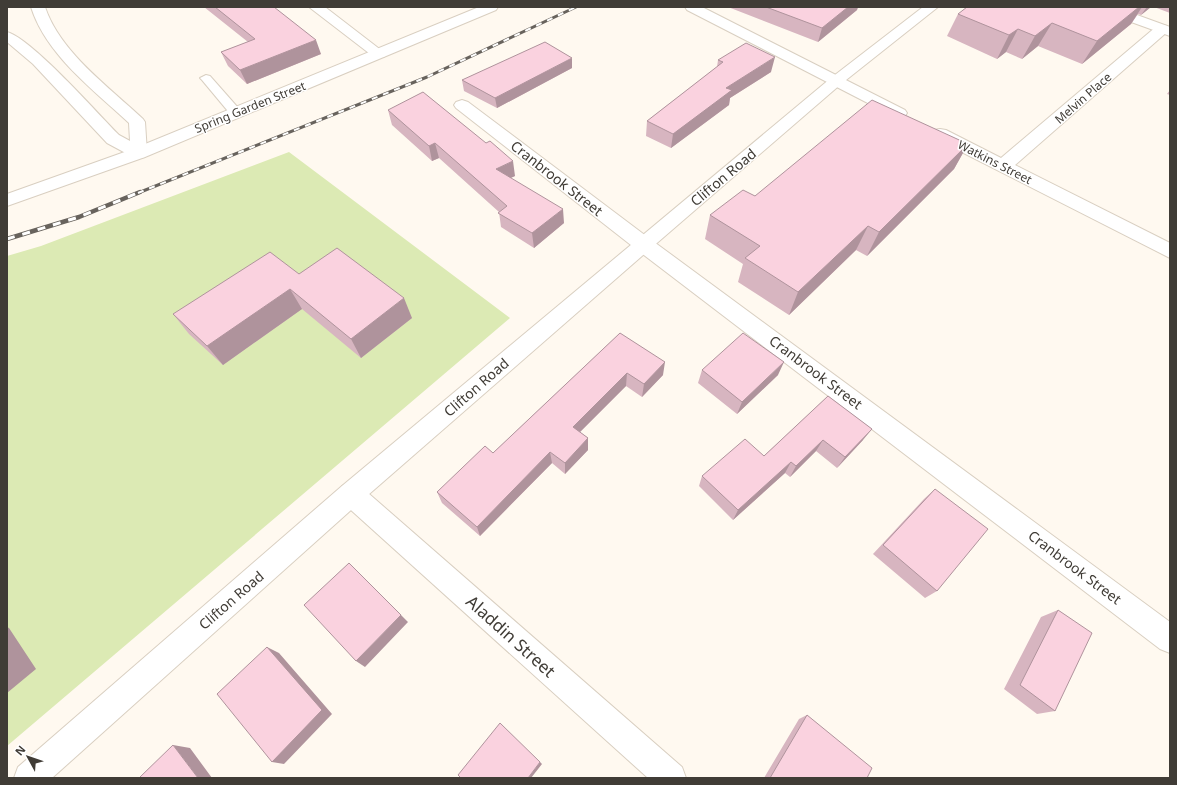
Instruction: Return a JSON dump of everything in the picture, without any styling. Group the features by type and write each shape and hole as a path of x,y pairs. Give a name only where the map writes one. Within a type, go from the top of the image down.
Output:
{"main road":[{"path":"38,7 38,13 47,30 62,50 137,122 139,153"},
{"path":"316,7 379,54"},
{"name":"Spring Garden Street","path":"7,200 139,153 491,7"},
{"name":"Watkins Street","path":"692,7 1170,251"},
{"name":"Clifton Road","path":"29,778 351,494 643,244 836,81 931,7"},
{"path":"1103,7 1166,31"},
{"name":"Melvin Place","path":"1003,166 1166,31"},
{"path":"7,36 38,61 113,139 139,153"},
{"name":"Cranbrook Street","path":"462,105 643,244 1170,639"},
{"name":"Aladdin Street","path":"351,494 671,778"}],"lane":[{"path":"206,78 236,113"}],"green space":[{"path":"289,152 510,318 7,746 7,256 41,246"}],"building":[{"path":"215,7 274,7 316,40 240,70 221,52 255,39"},
{"path":"766,7 848,7 822,28"},
{"path":"967,7 1139,7 1097,41 1052,23 1035,36 1018,29 1009,35 958,14"},
{"path":"545,42 572,58 495,98 462,80"},
{"path":"746,43 775,57 726,88 732,90 673,134 647,121 723,62 718,60"},
{"path":"423,92 486,143 490,141 513,161 496,169 563,209 532,233 498,213 507,206 435,143 429,146 388,110"},
{"path":"872,100 968,144 879,232 868,226 798,292 745,258 760,246 710,215 743,190 755,196"},
{"path":"337,248 404,298 351,339 290,289 207,346 173,314 270,252 299,274"},
{"path":"620,333 665,362 644,384 627,373 573,427 588,438 565,463 550,452 477,527 437,492 485,446 493,453"},
{"path":"743,333 784,362 742,402 702,370"},
{"path":"828,396 872,429 845,457 823,440 796,466 791,462 738,510 702,476 745,439 764,456"},
{"path":"935,489 988,529 937,591 883,545"},
{"path":"349,563 401,615 356,661 304,605"},
{"path":"1058,610 1092,633 1055,711 1020,685"},
{"path":"267,647 322,710 272,762 217,694"},
{"path":"807,715 872,768 867,778 770,778"},
{"path":"500,723 540,762 528,778 461,778 458,775"},
{"path":"173,745 198,778 139,778"}],"railway":[{"path":"138,193 427,77 576,7"},
{"path":"7,239 79,217 140,192"}]}
